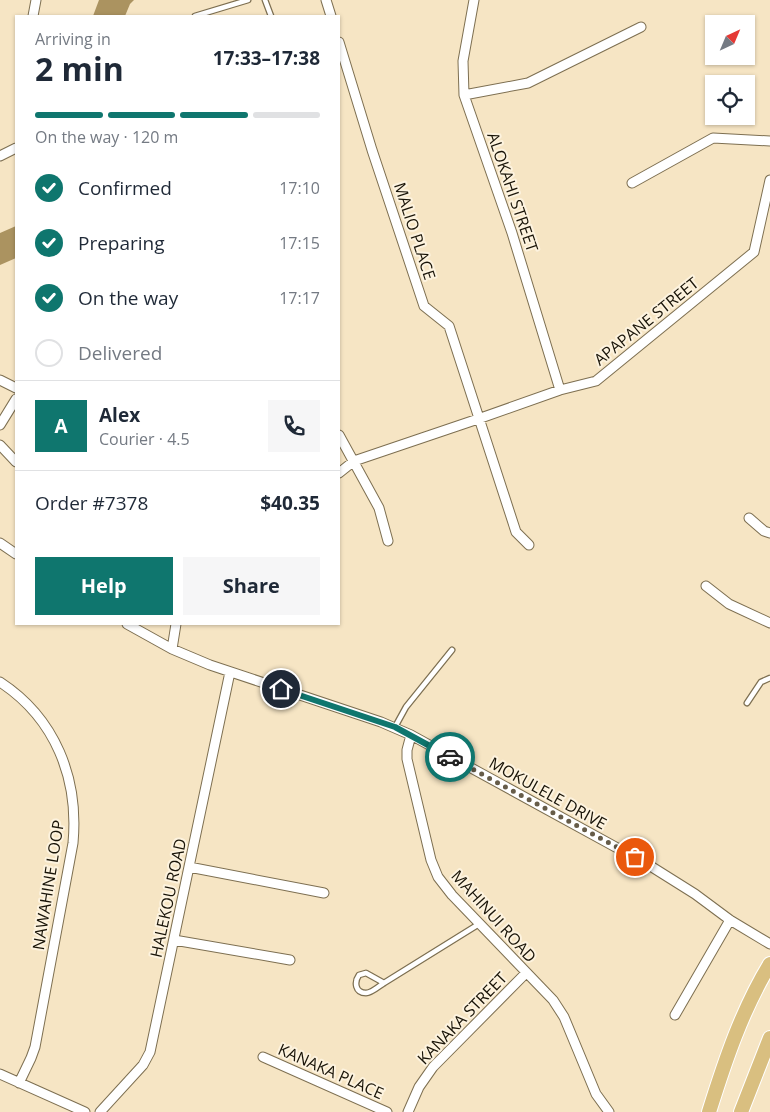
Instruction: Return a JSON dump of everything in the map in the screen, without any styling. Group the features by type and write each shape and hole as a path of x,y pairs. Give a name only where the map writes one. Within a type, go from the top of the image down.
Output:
{"main road":[{"path":"709,1112 740,1021 770,964"},
{"path":"740,1112 770,1038"}],"street":[{"path":"33,15 36,0"},
{"path":"326,0 331,15"},
{"name":"ALOKAHI STREET","path":"474,0 463,61 464,95 512,233 560,390"},
{"path":"464,95 528,83 641,27"},
{"name":"MALIO PLACE","path":"340,45 372,150 424,306 449,326 516,532 529,545"},
{"path":"632,183 713,138 770,141"},
{"path":"0,156 15,148"},
{"name":"APAPANE STREET","path":"340,472 354,461 560,390 596,381 754,252 770,180"},
{"path":"0,380 15,388"},
{"path":"0,425 15,401"},
{"path":"340,437 379,508 388,541"},
{"path":"0,445 15,461"},
{"path":"749,518 764,531 770,533"},
{"path":"0,543 15,553"},
{"path":"706,586 729,604 770,623"},
{"path":"128,625 190,657 367,717 411,734"},
{"path":"172,648 176,625"},
{"name":"HALEKOU ROAD","path":"100,1112 143,1066 150,1052 230,672"},
{"name":"NAWAHINE LOOP","path":"0,682 26,703 52,736 68,774 75,815 74,843 35,1046 19,1083"},
{"name":"MOKULELE DRIVE","path":"411,734 652,867 695,894 730,920 770,944"},
{"name":"MAHINUI ROAD","path":"411,734 407,750 408,759 434,869 444,887 559,1008 596,1094 609,1112"},
{"path":"189,867 324,893"},
{"path":"675,1015 730,920"},
{"path":"174,940 290,960"},
{"name":"KANAKA STREET","path":"408,1112 419,1087 433,1067 526,973"},
{"name":"KANAKA PLACE","path":"263,1057 387,1112"},
{"path":"0,1074 85,1112"}],"lane":[{"path":"198,15 248,0"},
{"path":"266,0 271,15"},
{"path":"395,727 406,707 452,650"},
{"path":"747,703 761,682 770,678"},
{"path":"384,983 366,973 359,975 355,982 357,988 362,993 370,992 479,924"}],"shaded area":[{"path":"99,0 134,0 125,15 93,15"},
{"path":"15,226 15,258 0,265 0,233"}],"way so far":[{"path":"450,757 635,857"}],"route":[{"path":"281,689 395,727 411,734 450,757"}]}
